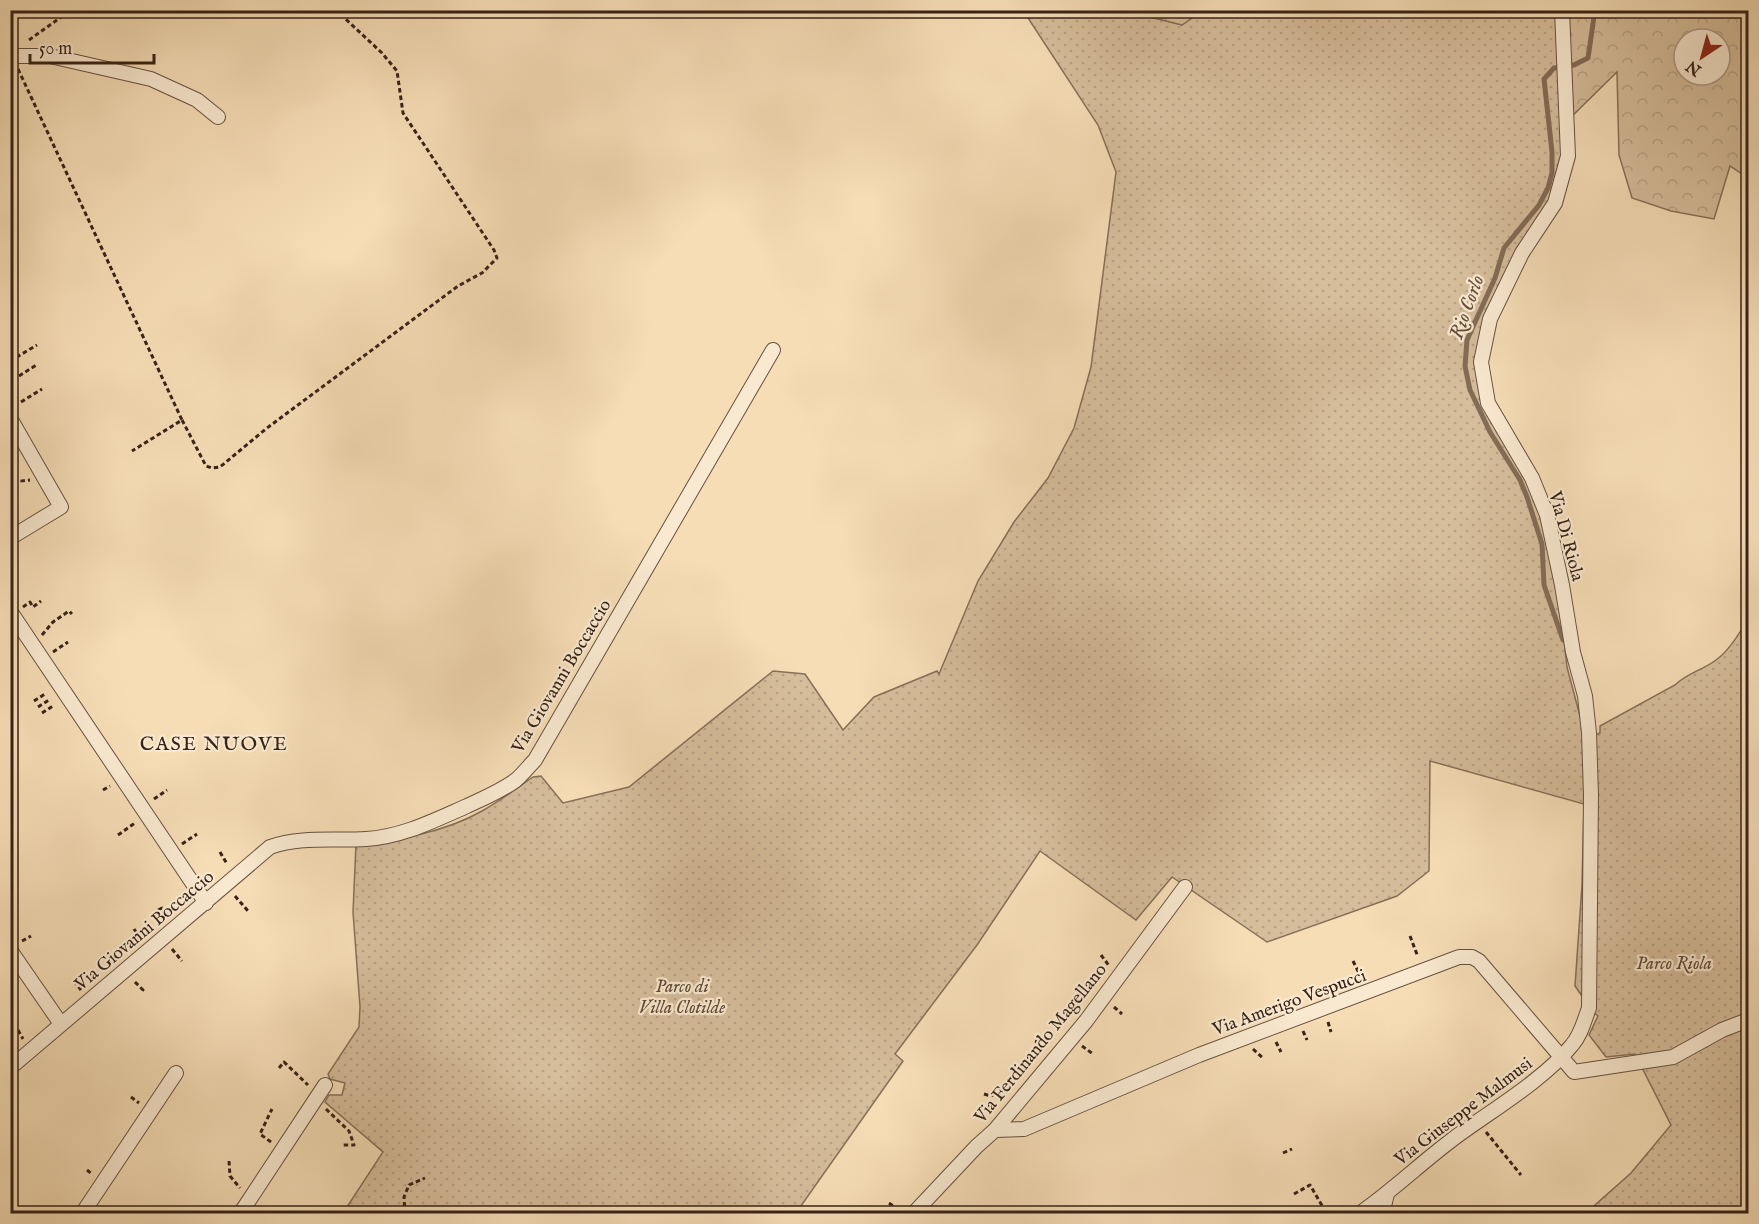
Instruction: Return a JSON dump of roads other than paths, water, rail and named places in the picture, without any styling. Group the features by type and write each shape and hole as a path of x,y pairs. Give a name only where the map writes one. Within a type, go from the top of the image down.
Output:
{"street":[{"name":"Via Di Riola","path":"1560,1057 1579,1035 1588,1008 1591,795 1585,696 1573,652 1547,515 1532,478 1488,403 1481,362 1490,319 1522,253 1556,202 1568,156 1562,10"},
{"path":"16,56 50,56 151,79 197,100 218,117"},
{"name":"Via Giovanni Boccaccio","path":"10,1068 270,847 285,842 312,839 385,837 426,824 500,791 518,779 535,760 773,350"},
{"path":"10,418 61,507 10,538"},
{"path":"15,610 206,903"},
{"name":"Via Ferdinando Magellano","path":"906,1212 995,1130 1086,1021 1185,887"},
{"path":"10,950 61,1024"},
{"name":"Via Amerigo Vespucci","path":"995,1130 1024,1129 1198,1055 1459,957 1472,957 1479,961 1574,1072 1673,1057 1722,1030 1749,1020"},
{"name":"Via Giuseppe Malmusi","path":"1359,1214 1451,1141 1543,1073 1560,1057"},
{"path":"82,1214 176,1072"},
{"path":"240,1214 326,1085"},
{"path":"1382,1214 1387,1194"}],"waterway":[{"name":"Rio Corlo","path":"1563,640 1544,585 1542,544 1527,497 1520,480 1490,432 1470,390 1465,366 1467,340 1495,278 1504,248 1539,205 1548,188 1552,173 1552,152 1544,79 1554,68 1574,65 1588,58 1595,10"}],"district":[{"name":"CASE NUOVE","path":"214,743"}],"park label":[{"name":"Parco Riola","path":"1674,963"},
{"name":"Parco di Villa Clotilde","path":"682,996"}]}
